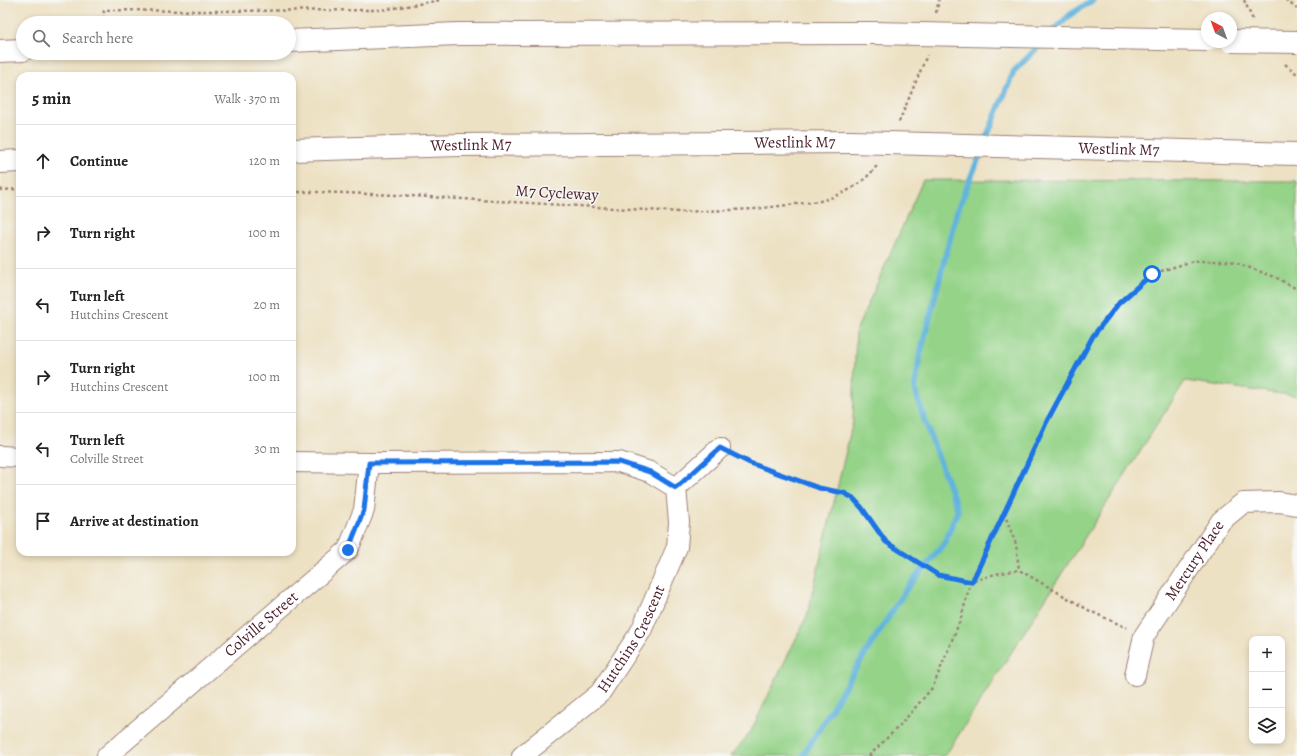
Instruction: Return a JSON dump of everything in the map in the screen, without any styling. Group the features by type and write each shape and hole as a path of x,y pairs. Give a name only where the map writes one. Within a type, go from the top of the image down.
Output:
{"highway":[{"path":"296,40 466,34 874,33 1201,40"},
{"path":"1237,41 1297,42"},
{"path":"0,51 16,50"},
{"name":"Westlink M7","path":"296,150 460,145 851,142 1297,154"},
{"path":"0,162 16,161"}],"street":[{"path":"296,462 619,462 650,472 676,488 720,448"},
{"path":"0,456 16,457"},
{"name":"Colville Street","path":"107,756 348,550 364,510 369,463"},
{"name":"Hutchins Crescent","path":"522,756 600,693 641,631 677,547 679,522 676,488"},
{"name":"Mercury Place","path":"1135,675 1144,636 1221,521 1243,503 1279,502 1297,505"}],"path":[{"path":"103,16 104,10 380,10 401,8 441,0"},
{"path":"1286,0 1297,9"},
{"path":"0,190 16,189"},
{"name":"M7 Cycleway","path":"296,192 396,196 680,212 755,209 820,201"},
{"path":"869,756 901,724 933,687 961,618 972,582 1047,421 1093,336 1119,303 1152,274 1193,261 1231,261 1275,277 1297,289"},
{"path":"720,448 750,463 819,488 844,493 853,498 862,508 886,542 938,575 972,582 995,574 1019,570 1090,611 1144,636"},
{"path":"1004,512 1016,544 1019,570"}],"green space":[{"path":"923,180 1297,181 1297,396 1185,381 945,756 731,756 750,733 807,616 853,421 856,331"}],"waterway":[{"path":"1053,31 1071,14 1093,0"},
{"path":"985,141 1014,71 1043,42"},
{"path":"803,756 856,668 907,588 944,544 958,510 925,422 915,388 920,355 957,211 982,150"}],"route":[{"path":"348,550 364,510 369,463 619,462 650,472 676,488 720,448 750,463 819,488 844,493 853,498 862,508 886,542 938,575 972,582 1047,421 1093,336 1119,303 1152,274"}]}
